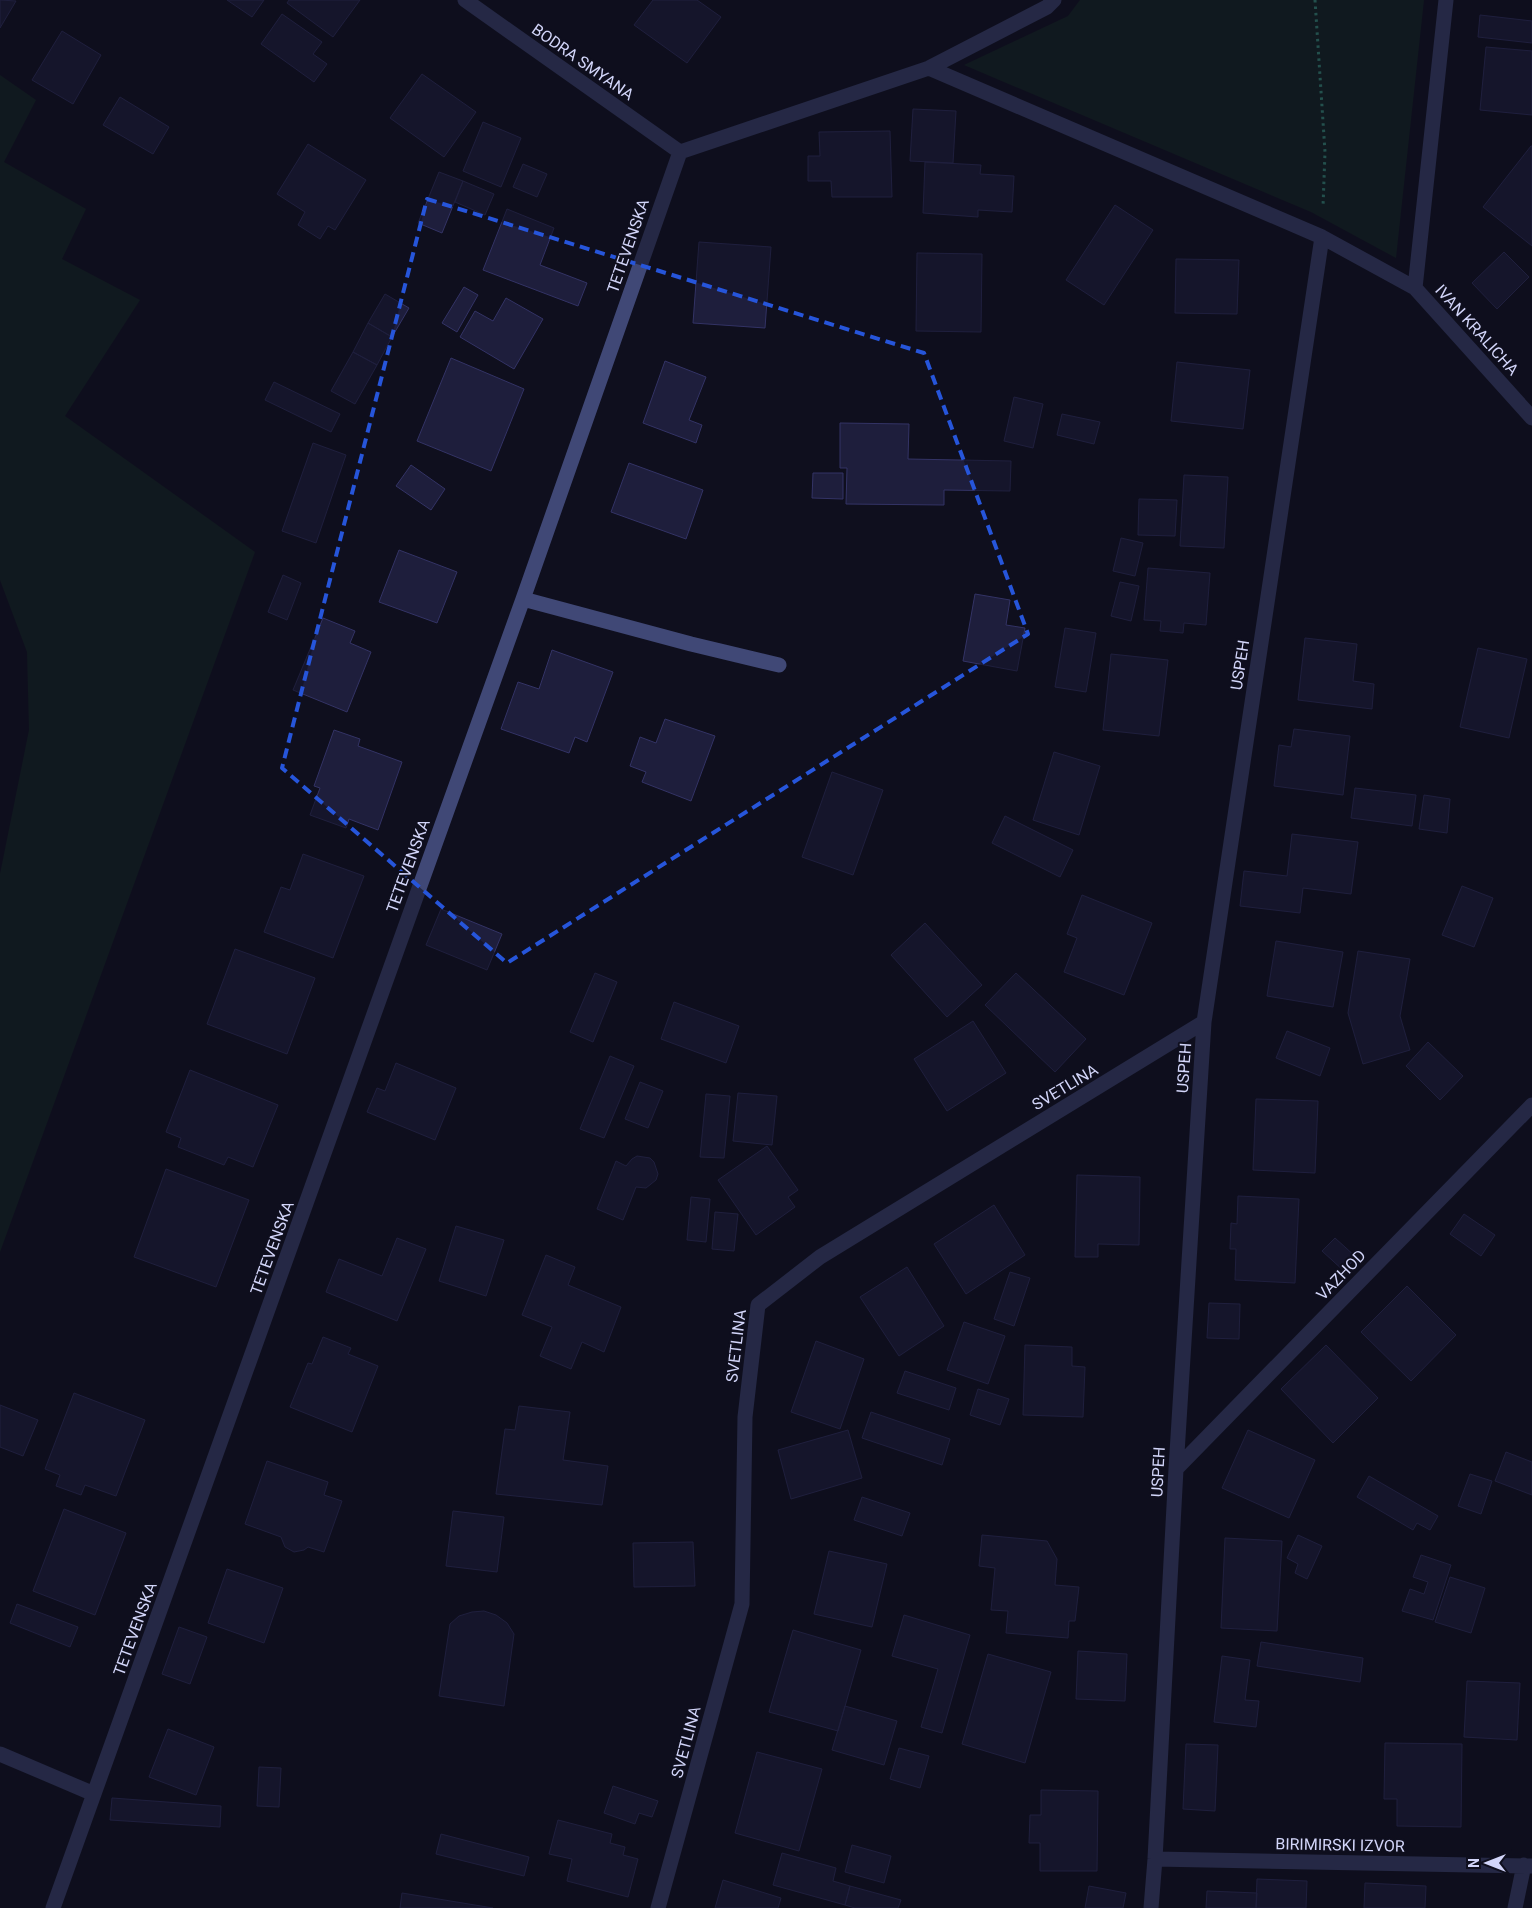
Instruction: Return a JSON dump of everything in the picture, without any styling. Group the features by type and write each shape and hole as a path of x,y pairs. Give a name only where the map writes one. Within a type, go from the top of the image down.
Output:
{"street":[{"name":"BODRA SMYANA","path":"465,0 680,152"},
{"path":"680,152 929,68 1047,7 1054,0"},
{"path":"1415,288 1446,0"},
{"name":"IVAN KRALICHA","path":"929,68 1322,237 1415,288 1532,418"},
{"name":"TETEVENSKA","path":"53,1908 523,599 680,152"},
{"name":"USPEH","path":"1151,1908 1204,1022 1322,237"},
{"path":"523,599 691,644 779,664"},
{"name":"SVETLINA","path":"658,1908 742,1604 745,1417 758,1305 820,1257 1204,1022"},
{"name":"VAZHOD","path":"1176,1469 1532,1106"},
{"path":"0,1754 94,1794"},
{"name":"BIRIMIRSKI IZVOR","path":"1155,1859 1528,1865 1515,1908"}],"path":[{"path":"1314,0 1325,152 1322,237"}],"highlighted area":[{"path":"427,199 924,353 1028,634 507,963 282,768"}],"green space":[{"path":"1080,0 1424,0 1396,258 1311,212 964,65 1068,16"},
{"path":"0,75 36,100 4,162 86,209 62,259 140,300 65,416 255,552 0,1252 0,874 29,730 27,652 0,580"}],"building":[{"path":"0,0 16,1 0,28"},
{"path":"227,0 264,0 252,17"},
{"path":"289,0 360,0 333,37 287,3"},
{"path":"653,0 697,0 721,17 687,63 634,25"},
{"path":"282,14 322,42 313,54 327,64 314,82 261,44"},
{"path":"1480,15 1532,21 1532,43 1478,37"},
{"path":"62,31 101,55 73,104 32,80"},
{"path":"1486,47 1532,51 1532,115 1480,110"},
{"path":"422,74 476,112 444,157 390,118"},
{"path":"120,97 169,127 153,154 103,125"},
{"path":"913,109 956,111 953,163 910,161"},
{"path":"483,122 521,138 501,187 463,171"},
{"path":"890,131 892,197 832,197 831,181 808,181 808,156 820,156 819,132"},
{"path":"308,144 366,180 335,230 328,226 320,239 298,225 305,212 277,194"},
{"path":"1532,146 1532,246 1483,207"},
{"path":"925,162 981,165 980,174 1014,176 1012,212 978,210 978,217 923,213"},
{"path":"523,164 547,174 537,197 513,187"},
{"path":"439,172 463,181 442,233 418,223"},
{"path":"463,181 494,194 485,215 455,202"},
{"path":"1115,205 1153,230 1104,305 1066,280"},
{"path":"507,209 554,228 540,265 587,283 578,306 483,270"},
{"path":"699,242 771,247 765,328 693,323"},
{"path":"1504,252 1529,277 1497,309 1472,283"},
{"path":"917,253 982,254 981,332 916,331"},
{"path":"1176,259 1239,260 1237,314 1175,313"},
{"path":"464,287 478,295 457,332 442,323"},
{"path":"385,294 409,308 392,337 368,323"},
{"path":"506,298 543,319 514,369 460,337 475,311 493,321"},
{"path":"368,323 392,337 377,365 353,352"},
{"path":"353,352 377,365 355,404 331,391"},
{"path":"451,358 524,389 491,471 417,441"},
{"path":"665,361 706,377 689,420 702,425 696,443 643,423"},
{"path":"1177,362 1250,370 1243,429 1171,421"},
{"path":"274,382 340,414 331,432 265,400"},
{"path":"1014,397 1043,404 1033,448 1004,441"},
{"path":"1062,414 1100,422 1094,444 1057,435"},
{"path":"840,423 909,424 908,459 1011,461 1010,491 944,490 944,505 846,504 847,468 840,468"},
{"path":"313,443 346,455 316,543 282,531"},
{"path":"629,463 703,490 686,539 611,512"},
{"path":"411,465 445,489 431,510 396,486"},
{"path":"813,473 843,473 843,499 812,498"},
{"path":"1184,475 1228,477 1224,548 1180,546"},
{"path":"1139,499 1177,500 1175,536 1138,535"},
{"path":"1121,538 1143,543 1135,576 1113,571"},
{"path":"399,550 457,572 437,623 379,602"},
{"path":"1148,568 1210,573 1206,625 1184,623 1183,633 1160,631 1161,621 1144,620"},
{"path":"283,575 301,583 287,620 268,612"},
{"path":"1120,582 1139,586 1131,621 1111,616"},
{"path":"975,594 1010,600 1006,625 1025,628 1017,671 963,661"},
{"path":"323,618 355,631 350,643 371,652 347,712 293,690"},
{"path":"1065,628 1096,633 1086,692 1055,687"},
{"path":"1305,638 1357,644 1353,681 1374,684 1372,709 1298,700"},
{"path":"1478,648 1527,659 1509,738 1460,727"},
{"path":"552,650 613,672 587,742 575,737 569,753 501,729 518,682 539,689"},
{"path":"1111,654 1168,660 1159,736 1103,730"},
{"path":"665,719 715,736 691,801 642,782 646,772 630,766 640,737 656,743"},
{"path":"1294,729 1350,736 1343,795 1274,786 1279,745 1291,747"},
{"path":"334,730 360,739 358,746 402,762 378,830 349,819 346,828 310,815 320,788 314,786"},
{"path":"1054,752 1100,766 1079,835 1033,820"},
{"path":"832,772 883,790 853,875 802,857"},
{"path":"1355,788 1416,795 1412,826 1351,818"},
{"path":"1424,795 1450,799 1447,833 1419,829"},
{"path":"1005,816 1073,850 1060,877 992,843"},
{"path":"1292,834 1358,842 1351,894 1303,888 1300,913 1240,906 1244,871 1287,876"},
{"path":"303,854 364,876 333,958 264,932 281,887 290,890"},
{"path":"1462,886 1493,898 1474,947 1442,935"},
{"path":"1082,895 1152,923 1124,995 1064,972 1077,938 1067,934"},
{"path":"441,909 502,934 487,970 426,945"},
{"path":"925,923 982,985 947,1017 891,955"},
{"path":"1276,941 1343,952 1333,1007 1267,996"},
{"path":"235,949 315,978 287,1054 207,1024"},
{"path":"1358,951 1410,959 1400,1016 1410,1050 1363,1064 1348,1013"},
{"path":"595,973 617,982 593,1042 570,1032"},
{"path":"1016,973 1086,1039 1055,1072 985,1005"},
{"path":"674,1002 739,1026 726,1063 661,1039"},
{"path":"973,1021 1006,1073 947,1111 914,1059"},
{"path":"1287,1031 1330,1048 1320,1076 1276,1058"},
{"path":"1428,1042 1463,1076 1440,1100 1406,1066"},
{"path":"610,1056 634,1066 604,1138 580,1129"},
{"path":"396,1063 456,1088 435,1140 367,1112 377,1088 385,1091"},
{"path":"190,1070 278,1105 253,1167 228,1157 224,1165 178,1147 181,1138 166,1132"},
{"path":"640,1082 663,1091 648,1128 625,1119"},
{"path":"738,1093 777,1096 772,1145 733,1141"},
{"path":"706,1094 730,1096 724,1158 700,1157"},
{"path":"1256,1099 1318,1101 1315,1173 1253,1170"},
{"path":"767,1146 798,1190 788,1197 795,1207 756,1235 718,1180"},
{"path":"637,1156 650,1158 654,1162 658,1174 656,1180 646,1188 636,1187 623,1220 597,1209 616,1161 626,1166"},
{"path":"166,1169 249,1200 216,1287 134,1257"},
{"path":"1077,1175 1140,1177 1139,1245 1098,1244 1098,1257 1075,1257"},
{"path":"1238,1196 1299,1199 1295,1283 1235,1280 1236,1249 1230,1249 1231,1223 1237,1224"},
{"path":"691,1197 710,1199 706,1242 687,1240"},
{"path":"994,1205 1025,1255 966,1294 934,1244"},
{"path":"715,1212 738,1214 734,1251 712,1249"},
{"path":"1464,1214 1495,1235 1481,1256 1450,1234"},
{"path":"456,1226 504,1240 486,1296 439,1281"},
{"path":"397,1238 426,1249 397,1321 326,1292 339,1259 382,1276"},
{"path":"1335,1238 1356,1257 1344,1271 1322,1251"},
{"path":"546,1255 575,1267 568,1285 621,1307 604,1352 582,1342 571,1369 540,1356 552,1327 522,1315"},
{"path":"907,1267 944,1326 899,1356 860,1297"},
{"path":"1010,1272 1030,1278 1014,1326 994,1319"},
{"path":"1407,1286 1456,1335 1411,1381 1361,1332"},
{"path":"1209,1303 1240,1304 1239,1339 1207,1338"},
{"path":"964,1322 1005,1336 988,1384 947,1370"},
{"path":"323,1337 351,1348 348,1354 378,1366 352,1432 290,1407 308,1363 312,1364"},
{"path":"816,1341 864,1359 840,1429 791,1412"},
{"path":"1025,1345 1072,1347 1072,1366 1085,1367 1083,1417 1023,1415"},
{"path":"1326,1345 1378,1398 1333,1443 1281,1389"},
{"path":"905,1371 956,1388 949,1410 897,1393"},
{"path":"978,1389 1009,1399 1000,1425 970,1415"},
{"path":"74,1393 145,1420 116,1496 85,1485 81,1495 56,1486 60,1475 45,1469"},
{"path":"0,1405 38,1420 23,1456 0,1447"},
{"path":"519,1406 570,1412 563,1460 608,1466 602,1505 496,1494 505,1429 515,1430"},
{"path":"871,1412 950,1439 942,1465 862,1438"},
{"path":"848,1430 862,1478 791,1499 778,1450"},
{"path":"1248,1430 1315,1460 1289,1518 1222,1488"},
{"path":"1506,1452 1532,1462 1532,1495 1495,1481"},
{"path":"267,1461 328,1482 324,1495 342,1501 324,1552 308,1547 294,1552 285,1547 281,1537 245,1524"},
{"path":"1470,1474 1492,1481 1481,1514 1458,1506"},
{"path":"1369,1476 1438,1516 1430,1530 1417,1523 1413,1530 1357,1497"},
{"path":"862,1497 910,1513 902,1536 854,1520"},
{"path":"64,1509 126,1533 95,1615 33,1591"},
{"path":"453,1511 504,1517 497,1572 446,1566"},
{"path":"982,1535 1047,1541 1057,1559 1055,1585 1079,1587 1075,1621 1069,1621 1068,1638 1006,1633 1008,1611 991,1610 995,1568 979,1566"},
{"path":"1298,1535 1322,1546 1307,1579 1295,1573 1298,1564 1287,1558"},
{"path":"1225,1538 1282,1541 1277,1631 1221,1628"},
{"path":"693,1542 695,1586 634,1587 633,1543"},
{"path":"829,1551 887,1564 872,1627 814,1614"},
{"path":"1421,1555 1451,1565 1433,1620 1402,1611 1410,1589 1424,1594 1428,1582 1413,1577"},
{"path":"227,1569 283,1588 264,1643 208,1623"},
{"path":"1450,1577 1485,1588 1471,1633 1435,1622"},
{"path":"17,1604 78,1627 70,1647 10,1623"},
{"path":"484,1611 496,1615 507,1623 514,1634 504,1706 439,1696 450,1624 459,1616"},
{"path":"904,1615 970,1635 942,1733 921,1727 938,1669 892,1656"},
{"path":"179,1627 207,1637 190,1684 162,1674"},
{"path":"793,1630 861,1650 838,1731 769,1712"},
{"path":"1261,1642 1363,1658 1360,1682 1257,1666"},
{"path":"1078,1651 1127,1654 1125,1701 1076,1699"},
{"path":"988,1654 1051,1672 1025,1763 962,1744"},
{"path":"1222,1656 1250,1660 1245,1700 1259,1701 1256,1727 1214,1722"},
{"path":"1467,1681 1520,1683 1517,1740 1464,1737"},
{"path":"845,1706 897,1721 884,1765 832,1750"},
{"path":"168,1729 214,1747 196,1795 149,1777"},
{"path":"1385,1743 1462,1744 1461,1827 1397,1826 1397,1799 1384,1799"},
{"path":"1186,1744 1218,1745 1215,1811 1183,1809"},
{"path":"899,1748 929,1756 920,1788 890,1779"},
{"path":"757,1752 822,1769 799,1851 735,1833"},
{"path":"259,1767 281,1768 279,1807 257,1806"},
{"path":"613,1786 658,1801 652,1817 639,1813 635,1824 604,1813"},
{"path":"1041,1790 1098,1791 1097,1871 1040,1871 1040,1843 1029,1843 1030,1815 1041,1815"},
{"path":"112,1798 221,1806 220,1827 110,1820"},
{"path":"558,1820 612,1834 610,1843 625,1847 623,1855 638,1859 628,1897 567,1881 572,1859 549,1854"},
{"path":"441,1834 529,1857 524,1876 436,1854"},
{"path":"852,1845 891,1856 884,1883 845,1872"},
{"path":"782,1853 836,1868 833,1881 850,1886 845,1905 773,1885"},
{"path":"1257,1879 1307,1881 1306,1908 1256,1908"},
{"path":"723,1880 781,1898 778,1908 715,1908"},
{"path":"1365,1883 1426,1886 1425,1908 1364,1908"},
{"path":"850,1886 901,1900 898,1908 855,1908 845,1905"},
{"path":"1089,1886 1126,1893 1123,1908 1085,1908"},
{"path":"1207,1891 1257,1893 1256,1908 1206,1908"},
{"path":"402,1893 493,1908 400,1908"}]}
